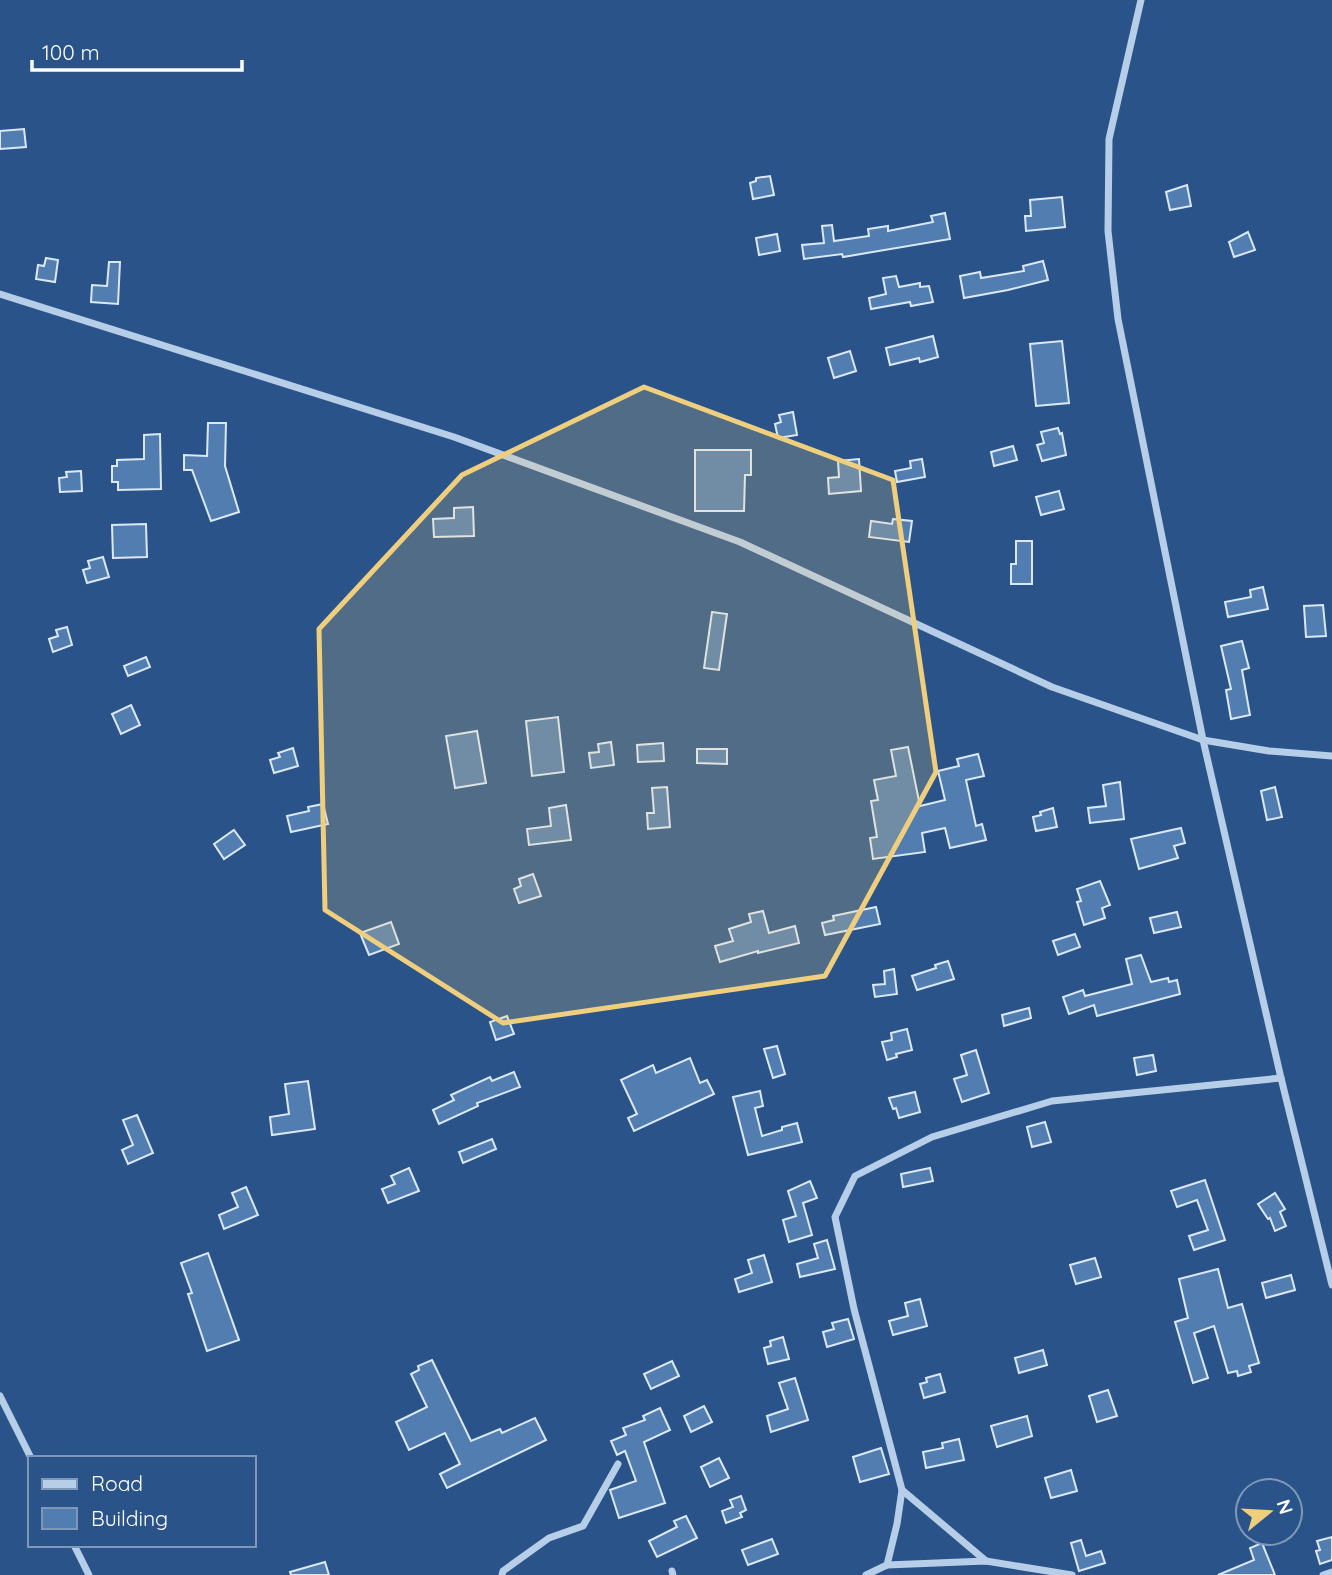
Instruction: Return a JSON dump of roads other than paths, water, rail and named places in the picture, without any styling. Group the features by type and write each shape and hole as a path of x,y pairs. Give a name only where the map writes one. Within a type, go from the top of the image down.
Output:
{"street":[{"path":"1141,0 1109,139 1108,231 1118,319 1203,740 1332,1285"},
{"path":"0,294 454,437 740,542 1052,687 1203,740 1269,751 1332,756"},
{"path":"887,1565 902,1490 854,1309 835,1217 855,1176 932,1137 1052,1101 1281,1078"},
{"path":"0,1396 30,1456"},
{"path":"502,1575 503,1571 549,1538 583,1526 618,1464"},
{"path":"902,1490 986,1562"},
{"path":"75,1547 89,1575"},
{"path":"866,1575 887,1565 986,1562 1072,1575"},
{"path":"1323,1575 1332,1572"}]}
